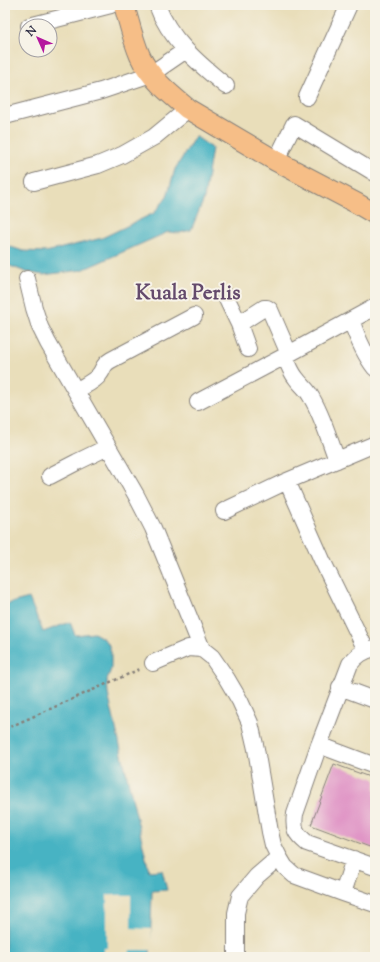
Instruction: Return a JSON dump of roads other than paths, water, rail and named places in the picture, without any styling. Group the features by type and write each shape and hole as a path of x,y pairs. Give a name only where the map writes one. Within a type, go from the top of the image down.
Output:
{"main road":[{"path":"124,5 140,56 161,86 188,108 276,161 375,214"}],"street":[{"path":"58,18 111,5"},
{"path":"157,5 165,22 186,50 198,63 226,86"},
{"path":"307,97 349,5"},
{"path":"5,116 102,91 152,74 186,50"},
{"path":"34,182 98,166 122,155 154,137 188,108"},
{"path":"276,161 294,124 375,173"},
{"path":"27,279 40,327 136,495 153,528 202,649 212,657 227,679 240,701 250,723 256,749 270,832 273,845 279,857 285,867 294,875 375,904"},
{"path":"225,295 239,324 248,349"},
{"path":"198,402 375,306"},
{"path":"239,324 264,308 270,310 292,372 295,378 310,395 337,460"},
{"path":"76,391 99,375 104,365 110,360 194,316"},
{"path":"351,320 366,355 375,368"},
{"path":"224,511 287,481 375,444"},
{"path":"50,476 108,447"},
{"path":"287,481 322,560 370,649 360,653 350,664 340,687 295,814 294,824 300,837 307,843 375,867"},
{"path":"153,663 188,648 202,649"},
{"path":"340,687 375,700"},
{"path":"319,745 375,766"},
{"path":"236,957 236,913 240,896 257,876 279,857"},
{"path":"343,893 354,859"}],"water":[{"path":"195,136 212,148 204,199 191,230 179,233 168,232 82,270 43,275 26,272 5,264 5,245 23,251 46,252 102,238 154,213 167,197 175,169"},
{"path":"29,598 43,632 70,622 75,635 94,633 108,643 111,652 111,669 107,680 108,694 149,871 162,870 167,890 152,891 150,957 5,957 5,600 7,604"}],"district":[{"name":"Kuala Perlis","path":"188,292"}]}
